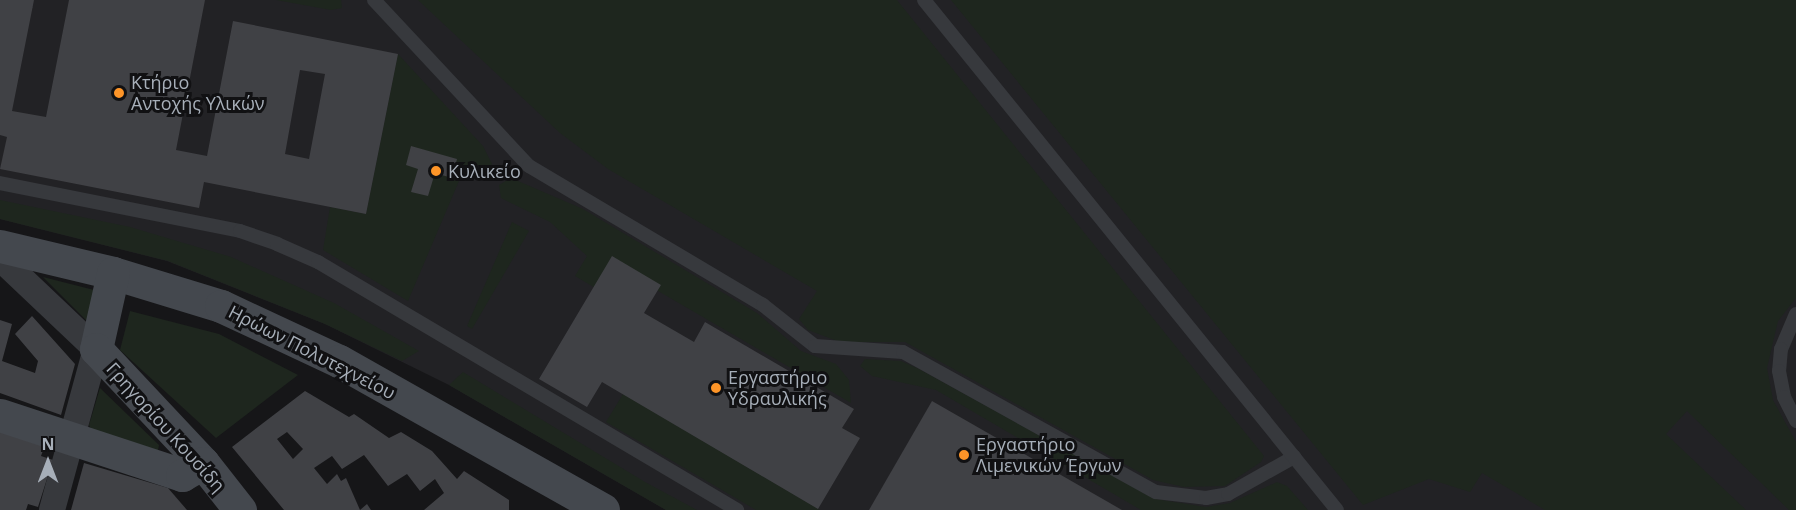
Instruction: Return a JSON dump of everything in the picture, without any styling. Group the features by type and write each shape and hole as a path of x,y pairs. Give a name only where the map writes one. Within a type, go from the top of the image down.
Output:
{"street":[{"name":"Ηρώων Πολυτεχνείου","path":"0,246 113,273 221,306 339,362 603,510"},
{"path":"0,258 96,350 52,510"},
{"name":"Γρηγορίου Κουσίδη","path":"113,273 96,350 203,463 240,510"},
{"path":"0,416 182,475 203,463"}],"lane":[{"path":"374,0 530,166 763,305 815,346 903,352 1156,492 1206,498 1228,494 1294,457"},
{"path":"924,0 1337,510"},
{"path":"0,183 240,231 318,262 738,510"},
{"path":"1796,315 1783,343 1779,371 1784,398 1796,421"}],"shaded area":[{"path":"0,0 1796,0 1796,510 666,510 449,385 325,324 167,261 0,219"},
{"path":"276,0 341,0 342,8 331,10"},
{"path":"418,0 897,0 1264,456 1261,462 1225,486 1184,487 1153,480 905,342 840,342 808,330 799,319 817,291 608,169 560,133"},
{"path":"951,0 1796,0 1796,298 1778,321 1767,368 1773,400 1796,442 1796,510 1789,510 1687,411 1666,434 1746,510 1545,510 1482,473 1470,492 1429,479 1363,505"},
{"path":"398,54 483,146 492,164 487,172 478,165 459,181 408,301 323,250 330,207 366,214"},
{"path":"511,178 583,209 757,313 801,351 836,364 849,380 851,403 634,277 614,299 575,276 587,256 550,222 501,198 499,185"},
{"path":"0,200 130,227 231,257 334,303 419,351 402,361 325,324 168,261 0,219"},
{"path":"512,222 529,231 472,329 467,326"},
{"path":"43,277 98,291 89,323"},
{"path":"130,311 219,334 298,375 216,438 120,350"},
{"path":"865,359 901,361 919,369 1155,499 1206,507 1230,503 1277,482 1287,486 1308,510 1141,510 936,390 872,376 860,366"},
{"path":"463,372 645,482 697,510 666,510 449,385"},
{"path":"100,388 159,445 157,456 94,435 89,425"},
{"path":"623,394 820,510 756,510 606,422"}],"building":[{"name":"Κτήριο Αντοχής Υλικών","path":"0,0 34,0 12,111 46,117 69,0 205,0 176,150 207,156 233,21 398,54 366,214 204,182 199,208 0,169 7,137 0,135","holes":["300,70 325,74 309,159 285,154"]},
{"name":"Κυλικείο","path":"411,146 457,159 452,178 435,173 428,196 411,192 418,169 406,165"},
{"name":"Εργαστήριο Υδραυλικής","path":"612,256 661,285 644,313 694,342 705,322 854,409 842,428 860,438 818,509 602,382 587,407 539,379"},
{"path":"32,316 75,364 61,415 0,393 0,320 12,324 2,361 35,373 38,361 15,334"},
{"path":"305,391 349,417 354,414 389,438 401,432 432,451 457,479 464,471 509,500 509,510 424,510 444,493 435,479 420,491 407,474 388,486 364,455 342,469 332,456 314,468 327,484 337,474 341,481 346,478 360,510 284,510 232,447","holes":["287,432 303,449 293,459 277,439"]},
{"name":"Εργαστήριο Λιμενικών Έργων","path":"932,401 1122,510 869,510"},
{"path":"0,431 45,445 41,456 53,460 38,507 28,504 26,510 0,510"},
{"path":"84,463 168,488 187,510 71,510"},
{"path":"367,504 371,510 360,510"}],"place":[{"name":"Κτήριο Αντοχής Υλικών","path":"119,93"},
{"name":"Κυλικείο","path":"436,171"},
{"name":"Εργαστήριο Υδραυλικής","path":"716,388"},
{"name":"Εργαστήριο Λιμενικών Έργων","path":"964,455"}]}
